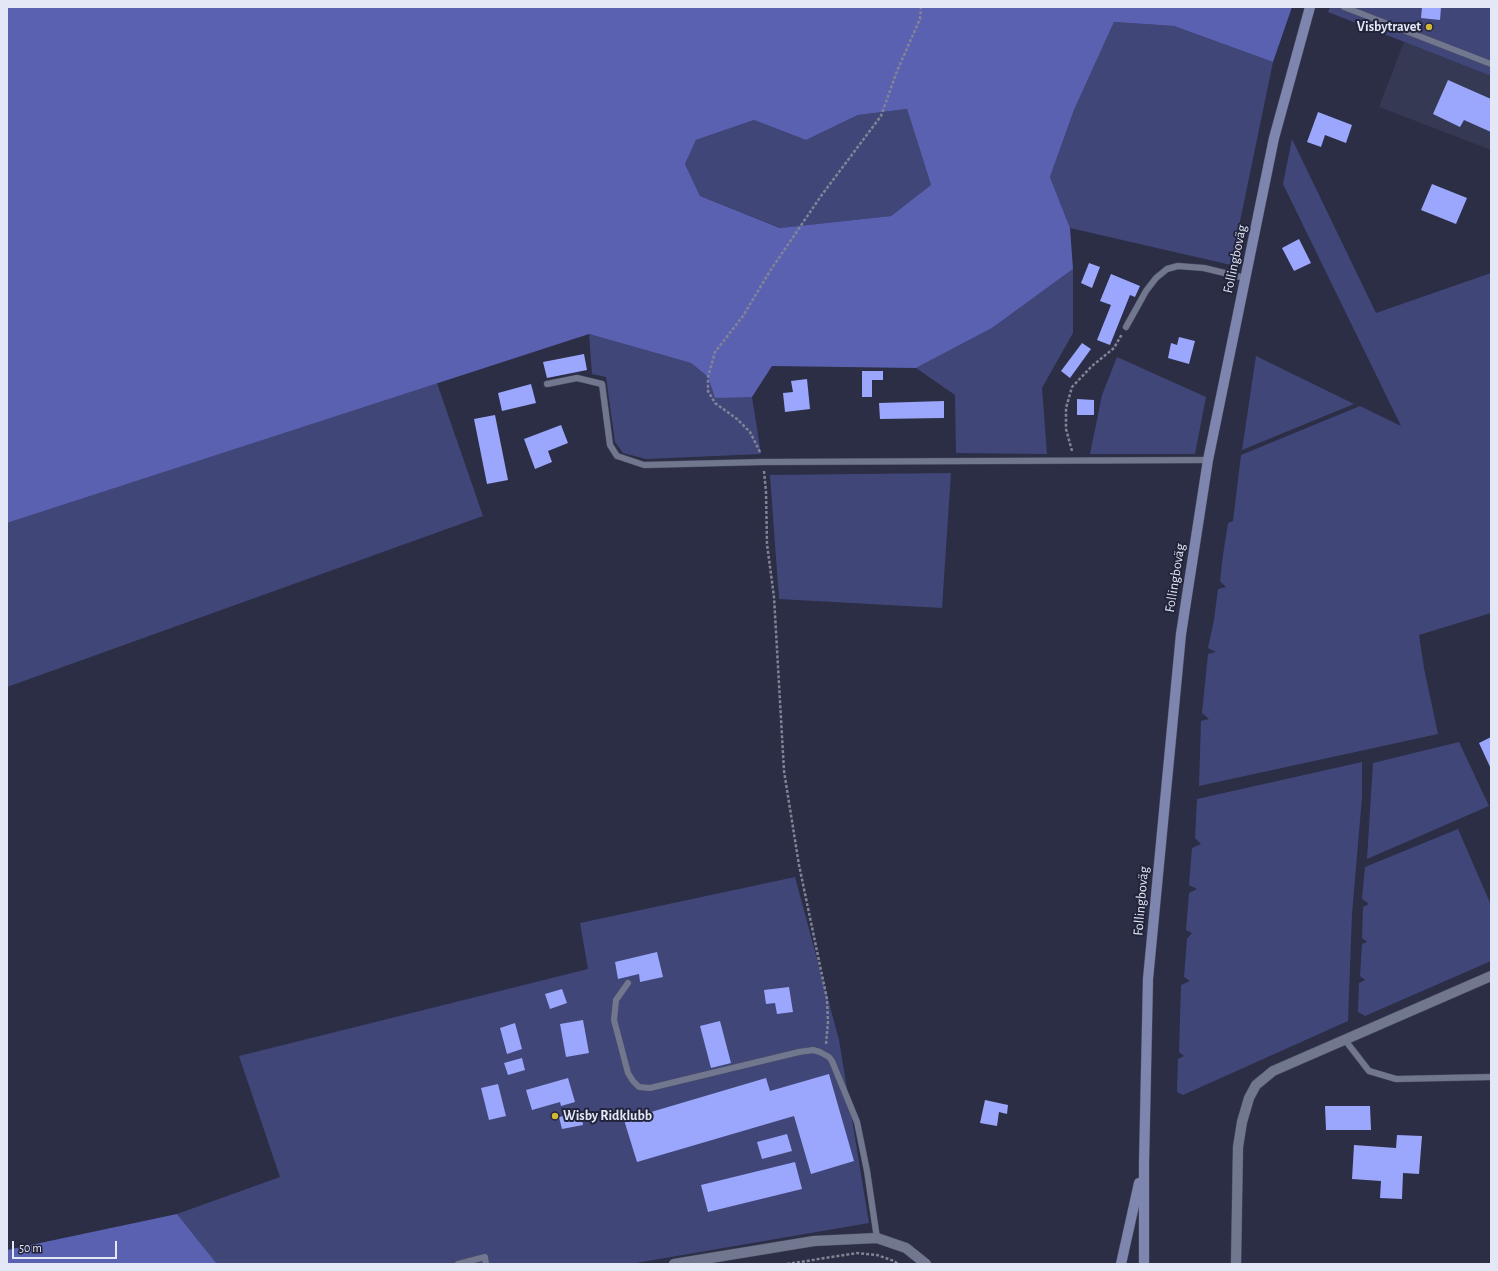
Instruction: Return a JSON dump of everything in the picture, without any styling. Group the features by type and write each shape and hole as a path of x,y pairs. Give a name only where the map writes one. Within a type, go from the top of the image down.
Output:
{"main road":[{"name":"Follingboväg","path":"1144,1264 1144,1164 1150,963 1181,634 1208,460 1245,278 1274,138 1310,7"},
{"name":"Follingboväg","path":"1121,1264 1144,1164"}],"street":[{"path":"1236,1264 1238,1147 1242,1122 1249,1098 1256,1085 1273,1071 1491,976"},
{"path":"674,1264 814,1241 877,1238 906,1248 926,1264"}],"lane":[{"path":"1344,7 1491,64"},
{"path":"1126,327 1146,291 1156,278 1167,269 1178,266 1204,268 1245,278"},
{"path":"547,384 576,378 602,384 610,445 617,456 644,465 763,462 1208,460"},
{"path":"628,983 616,1000 614,1020 628,1073 633,1081 640,1087 650,1088 799,1052 813,1050 825,1054 832,1061 857,1122 867,1171 877,1238"},
{"path":"1345,1040 1369,1071 1396,1079 1491,1077"},
{"path":"458,1264 485,1258 486,1264"}],"path":[{"path":"825,1054 828,1022 828,999 799,865 784,771 774,597 767,544 766,492 763,462 761,454 750,432 737,419 715,403 708,391 708,377 715,352 743,316 770,270 821,196 881,116 897,71 920,19 921,7"},
{"path":"1075,461 1066,429 1066,408 1072,387 1092,366 1114,348 1126,327"},
{"path":"787,1264 857,1253 877,1255 898,1264"}],"shaded area":[{"path":"7,7 1292,7 1273,62 1174,26 1114,22 1074,110 1050,177 1070,228 1073,269 992,328 916,368 772,366 752,397 715,398 708,377 691,363 589,334 7,523","holes":["907,109 931,185 891,216 780,228 700,196 685,164 696,140 754,120 806,140 858,115"]},
{"name":"Visbytravet","path":"1330,7 1491,7 1491,76 1328,12"},
{"path":"1114,22 1174,26 1273,62 1231,265 1070,228 1050,177 1074,110"},
{"path":"1404,42 1491,76 1491,150 1379,107"},
{"path":"907,109 931,185 891,216 781,228 700,196 685,164 696,140 754,120 806,140 858,115"},
{"path":"1292,139 1376,313 1491,273 1491,613 1419,635 1424,668 1438,734 1199,786 1201,721 1209,719 1202,713 1208,654 1216,652 1208,648 1214,620 1218,589 1226,587 1220,581 1228,523 1233,521 1241,455 1360,406 1401,426 1283,184"},
{"path":"1073,269 1073,333 1042,388 1047,454 956,453 955,395 916,368 992,328"},
{"path":"589,334 691,363 708,377 715,397 752,397 761,454 646,459 623,453 615,442 606,377 592,374"},
{"path":"1256,356 1354,404 1242,450"},
{"path":"1117,357 1206,397 1195,454 1090,454 1102,395"},
{"path":"437,383 483,516 7,687 7,523"},
{"path":"951,473 942,608 779,599 770,475"},
{"path":"1459,742 1489,806 1367,859 1373,763"},
{"path":"1362,762 1362,797 1352,914 1348,1021 1183,1095 1177,1092 1178,1059 1184,1056 1179,1052 1181,985 1190,981 1184,977 1187,939 1192,933 1186,930 1189,893 1197,889 1189,885 1192,848 1201,844 1195,838 1197,799"},
{"path":"1458,829 1491,905 1491,961 1365,1016 1358,1012 1359,983 1365,980 1360,976 1362,944 1367,942 1362,938 1363,907 1369,904 1362,899 1365,867"},
{"name":"Wisby Ridklubb","path":"795,877 839,1040 869,1223 630,1264 217,1264 177,1214 280,1177 239,1056 588,969 580,923"},
{"path":"177,1214 217,1264 7,1264 7,1250"}],"building":[{"path":"1422,7 1441,7 1440,20 1421,18"},
{"path":"1448,80 1491,99 1491,132 1464,120 1460,127 1433,114"},
{"path":"1318,112 1352,125 1346,143 1325,135 1321,147 1307,142"},
{"path":"1432,184 1467,198 1456,224 1421,210"},
{"path":"1299,239 1311,263 1294,271 1282,248"},
{"path":"1089,263 1100,267 1092,288 1081,283"},
{"path":"1111,274 1140,286 1135,297 1130,295 1110,345 1097,340 1111,305 1100,301"},
{"path":"1179,337 1195,341 1189,364 1168,358 1171,343 1177,345"},
{"path":"1082,343 1091,349 1070,378 1061,371"},
{"path":"584,354 587,370 547,378 543,362"},
{"path":"862,371 883,371 883,380 872,380 872,397 862,397"},
{"path":"807,379 810,409 785,412 783,393 793,392 791,381"},
{"path":"531,384 536,403 502,411 498,393"},
{"path":"1077,399 1094,400 1094,415 1077,415"},
{"path":"944,401 944,418 880,419 879,403"},
{"path":"495,415 508,480 487,484 474,419"},
{"path":"561,425 568,443 548,451 552,462 535,469 524,439"},
{"path":"1491,737 1491,769 1479,743"},
{"path":"657,952 663,977 640,982 639,974 618,979 615,962"},
{"path":"789,987 793,1012 777,1014 775,1003 766,1004 764,990"},
{"path":"562,989 567,1003 550,1009 545,994"},
{"path":"583,1020 589,1053 566,1057 560,1024"},
{"path":"720,1021 731,1063 711,1068 700,1026"},
{"path":"515,1023 522,1049 507,1054 500,1028"},
{"path":"522,1058 525,1070 508,1075 504,1063"},
{"path":"829,1074 854,1161 811,1174 794,1116 637,1162 624,1120 766,1078 770,1091"},
{"path":"568,1078 575,1102 561,1106 560,1102 532,1110 526,1090"},
{"path":"498,1084 506,1116 489,1120 481,1088"},
{"path":"985,1100 1008,1105 1007,1114 999,1112 997,1126 980,1123"},
{"path":"1325,1106 1370,1106 1371,1130 1326,1130"},
{"path":"581,1113 583,1125 562,1129 559,1117"},
{"path":"787,1134 792,1151 762,1159 757,1142"},
{"path":"1397,1135 1422,1136 1419,1174 1403,1173 1402,1199 1380,1198 1381,1181 1352,1179 1354,1145 1396,1148"},
{"path":"795,1162 802,1189 708,1212 701,1185"}],"place":[{"name":"Visbytravet","path":"1429,27"},
{"name":"Wisby Ridklubb","path":"555,1116"}]}
